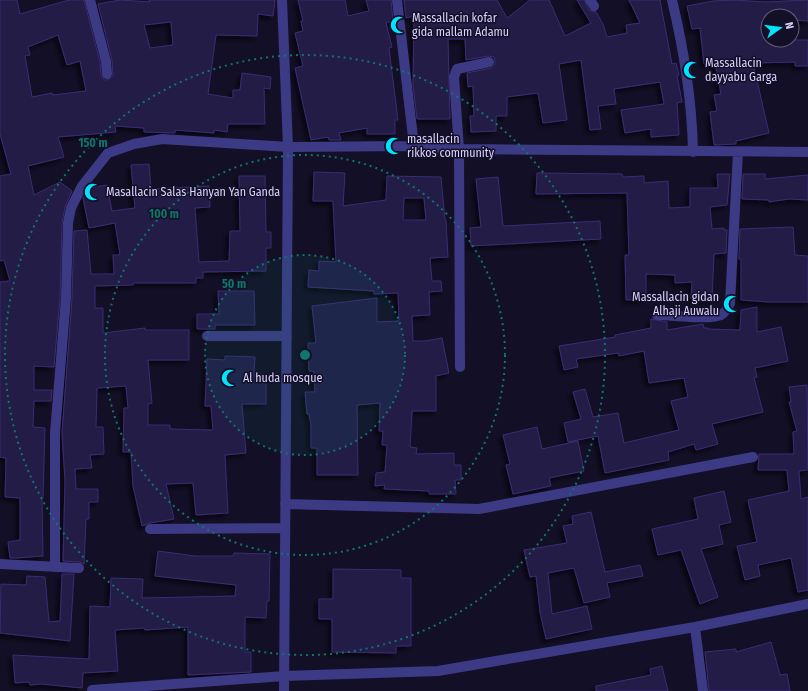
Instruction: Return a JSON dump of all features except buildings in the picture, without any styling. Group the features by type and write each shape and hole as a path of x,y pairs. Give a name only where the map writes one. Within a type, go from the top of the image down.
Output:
{"street":[{"path":"90,0 106,60 107,74"},
{"path":"282,0 288,147 284,691"},
{"path":"397,0 414,146"},
{"path":"672,0 682,44 692,120 693,152"},
{"path":"460,367 459,149 454,77 457,70 489,62"},
{"path":"55,567 56,433 66,298 68,223 71,208 82,186 108,153 134,144 162,139 288,147 414,146 459,149 808,152"},
{"path":"658,315 711,316 721,314 727,310 730,303 738,152"},
{"path":"207,336 287,336"},
{"path":"285,504 479,509 753,457"},
{"path":"150,529 285,528"},
{"path":"0,564 79,568"},
{"path":"92,690 284,676 438,671 695,627 808,604"},
{"path":"695,627 703,691"}],"place":[{"name":"Massallacin kofar gida mallam Adamu","path":"399,25"},
{"name":"Massallacin dayyabu Garga","path":"692,70"},
{"name":"masallacin rikkos community","path":"394,146"},
{"name":"Masallacin Salas Hanyan Yan Ganda","path":"93,192"},
{"name":"Massallacin gidan Alhaji Auwalu","path":"732,304"},
{"name":"Al huda mosque","path":"230,378"}]}
